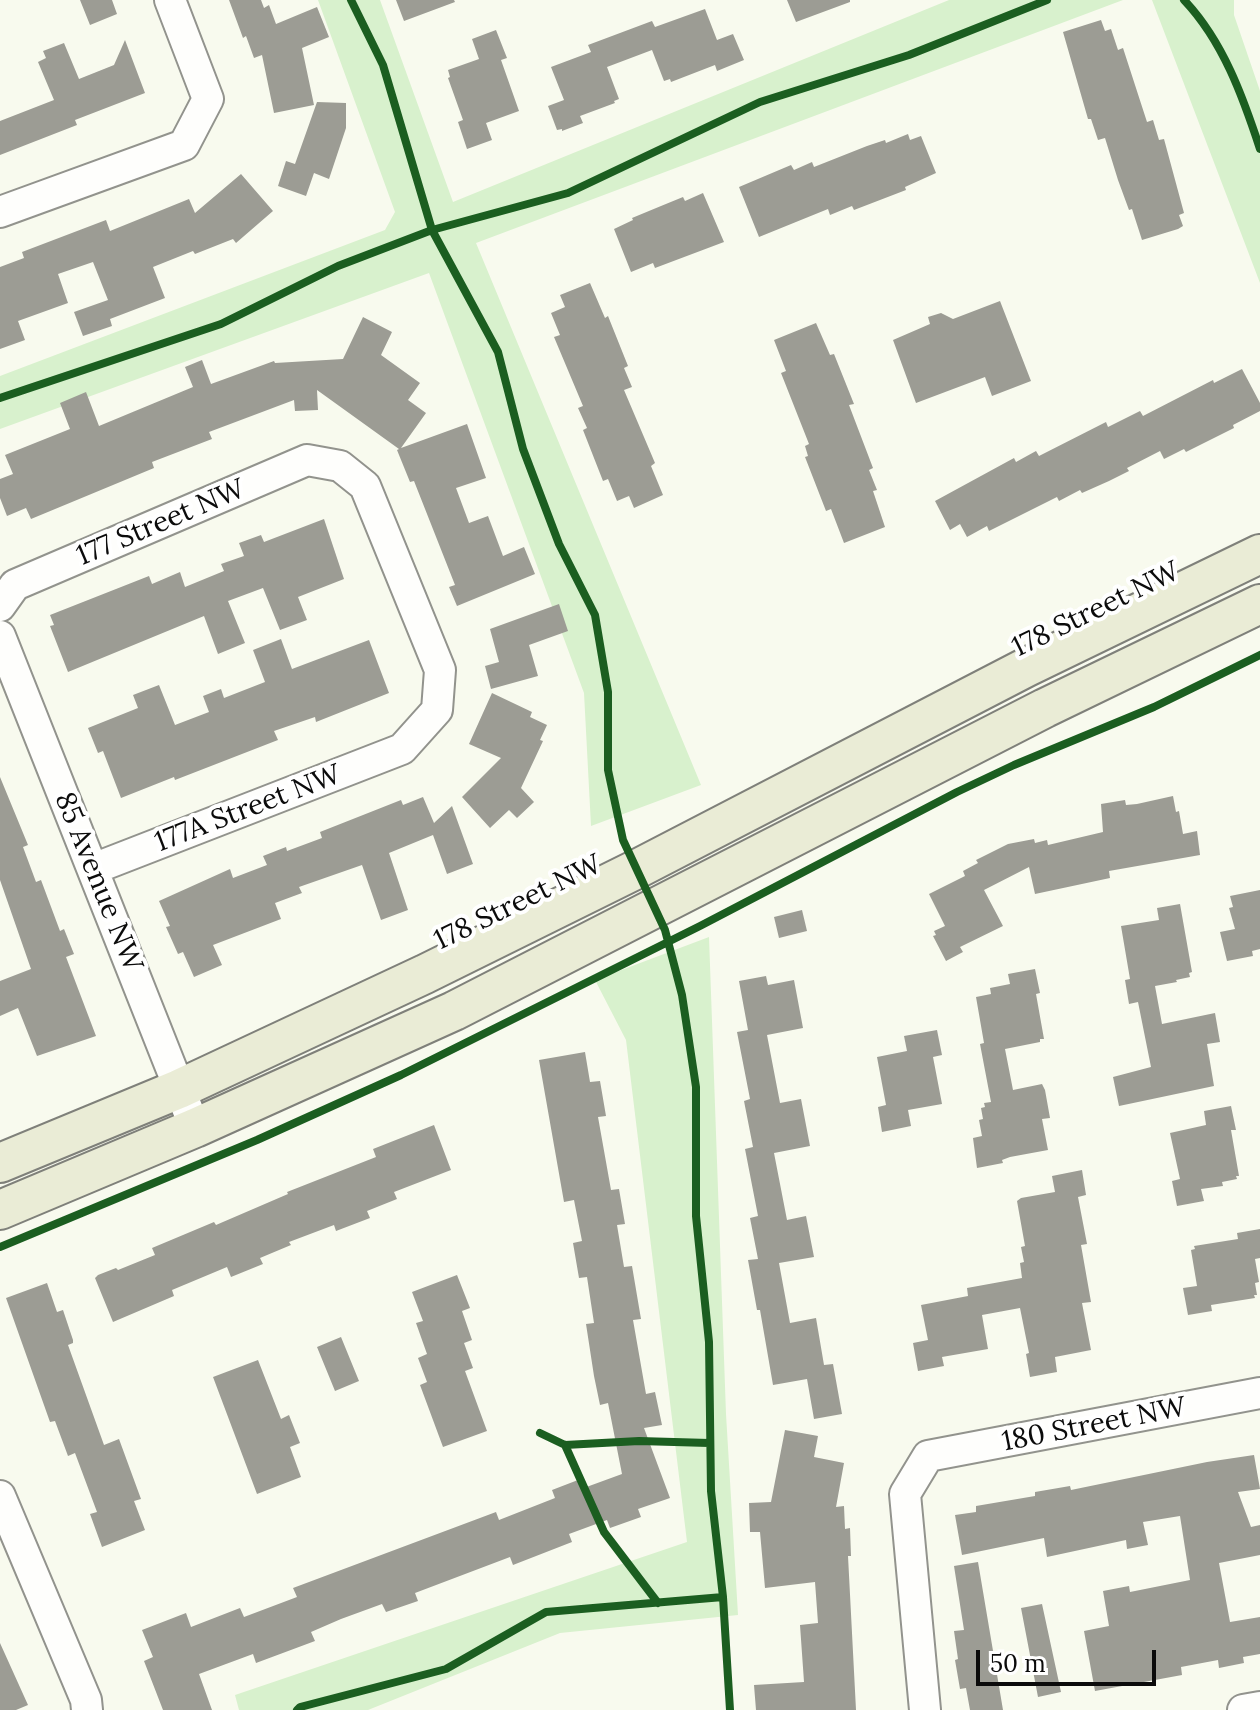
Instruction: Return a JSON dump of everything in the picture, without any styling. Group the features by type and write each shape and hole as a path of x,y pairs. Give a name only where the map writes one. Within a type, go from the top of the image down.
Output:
{"main road":[{"name":"178 Street NW","path":"0,1163 179,1089 510,932 1027,667 1260,554"},
{"path":"0,1210 195,1128 454,1011 1045,708 1260,604"}],"street":[{"path":"0,212 184,145 208,99 170,0"},
{"name":"177 Street NW","path":"8,595 307,460 340,466 365,486 440,670 437,710 402,749"},
{"name":"85 Avenue NW","path":"0,636 195,1128"},
{"name":"177A Street NW","path":"93,869 402,749"},
{"name":"180 Street NW","path":"925,1710 905,1494 928,1456 1260,1393"},
{"path":"0,1496 86,1700 87,1710"},
{"path":"1243,1710 1260,1707"}],"green space":[{"path":"318,0 380,0 453,202 949,0 1123,0 476,243 701,785 591,826 584,693 429,273 0,429 0,376 385,230 395,212"},
{"path":"1152,0 1234,0 1234,15 1260,91 1260,283"},
{"path":"709,937 726,1414 738,1615 560,1633 368,1710 239,1710 235,1695 687,1542 626,1040 595,980"}],"building":[{"path":"80,0 112,0 117,14 90,25"},
{"path":"229,0 261,0 264,8 269,5 276,24 317,7 329,37 302,48 314,105 274,113 262,55 254,58"},
{"path":"396,0 454,0 455,2 404,21"},
{"path":"787,0 850,0 850,2 796,22"},
{"path":"705,9 717,40 733,34 744,60 717,71 715,65 671,82 670,79 664,81 652,50 607,67 619,99 615,103 580,116 583,123 557,130 548,106 564,100 551,67 591,52 588,45 652,21 655,27"},
{"path":"1101,20 1105,31 1111,29 1118,50 1123,48 1147,122 1153,120 1159,140 1164,139 1184,213 1179,215 1183,226 1142,240 1105,138 1098,140 1091,119 1088,119 1063,32"},
{"path":"496,30 507,58 501,60 519,111 486,123 492,140 467,149 458,122 463,120 448,70 479,59 472,39"},
{"path":"125,40 145,93 75,120 77,125 0,155 0,121 54,100 38,62 46,58 43,51 64,43 79,79 114,65"},
{"path":"317,102 346,103 346,128 329,179 314,173 306,196 278,186 286,161 295,164"},
{"path":"908,134 910,140 921,136 936,173 905,187 906,190 854,210 852,206 830,215 828,209 759,237 739,187 791,165 794,170 812,162 814,167"},
{"path":"241,174 273,211 236,243 233,239 153,267 165,298 110,319 112,326 83,336 74,312 108,300 93,262 58,274 68,303 18,321 25,340 0,349 0,267 24,258 22,252 106,220 110,231 189,199 195,213"},
{"path":"703,193 724,242 655,268 653,263 631,272 614,229 632,218 683,197 685,201"},
{"path":"590,283 605,318 608,316 628,366 624,368 632,387 624,390 655,463 651,466 663,495 634,508 629,496 617,501 608,479 603,481 583,430 587,428 578,408 583,406 554,337 560,335 551,313 565,307 560,295"},
{"path":"1000,301 1031,381 992,396 985,377 916,403 893,340 930,324 928,317 941,313 953,319"},
{"path":"363,317 392,332 381,355 420,383 408,400 426,413 401,448 467,424 486,478 456,488 469,523 488,516 503,556 524,547 535,574 457,606 449,587 455,585 399,449 317,390 318,410 295,411 294,400 209,432 212,439 152,462 154,468 31,519 26,508 7,516 0,498 0,479 13,474 5,455 70,429 60,403 86,392 99,426 193,387 185,367 202,360 211,384 274,361 343,359"},
{"path":"816,323 830,355 834,354 854,404 849,405 873,468 869,470 877,490 873,491 885,527 844,543 831,509 826,511 805,457 808,456 805,446 809,444 781,373 786,371 774,340"},
{"path":"1242,369 1260,403 1260,411 1186,452 1184,449 1164,459 1160,451 1109,481 1082,493 1080,490 1059,501 1057,497 989,531 987,526 967,537 960,524 950,530 935,501 1014,458 1016,462 1036,451 1039,456 1106,422 1108,427 1140,411 1143,416 1213,380 1214,383"},
{"path":"324,519 344,579 298,597 307,620 280,630 263,588 228,601 245,643 218,654 204,616 68,672 50,626 54,625 50,615 149,576 152,584 180,572 185,587 224,571 221,564 244,556 239,543 261,535 264,542"},
{"path":"559,604 568,631 529,645 538,676 491,689 485,666 499,662 490,629"},
{"path":"281,639 292,669 369,640 389,693 316,722 315,717 274,731 278,740 121,798 103,751 98,753 88,728 138,708 133,695 159,685 175,725 209,712 203,696 221,689 224,698 265,682 253,650"},
{"path":"492,693 532,712 530,717 547,725 540,740 543,741 521,788 534,802 517,818 509,810 490,828 462,797 501,758 469,744"},
{"path":"0,777 28,845 23,847 36,882 41,880 60,931 64,929 74,954 66,957 96,1036 37,1056 18,1008 0,1016 0,981 31,969 0,880"},
{"path":"1173,796 1183,834 1197,831 1200,855 1109,871 1110,878 1035,894 1029,867 984,890 1003,926 960,947 963,952 946,961 933,936 936,935 934,931 945,926 929,894 965,876 963,871 978,863 976,860 1008,844 1034,839 1035,843 1047,840 1048,845 1103,832 1101,804 1125,800 1126,805 1137,804"},
{"path":"423,797 434,823 452,806 473,864 447,874 433,835 389,853 408,910 381,920 362,865 299,887 302,893 275,903 281,919 213,945 222,965 194,977 183,952 178,954 159,901 230,869 233,878 267,865 263,856 322,838 320,832 401,800 403,805"},
{"path":"1260,890 1260,949 1252,951 1253,956 1227,961 1220,932 1235,929 1229,908 1233,907 1230,896"},
{"path":"1180,904 1192,972 1189,973 1190,977 1177,982 1155,986 1162,1024 1215,1013 1220,1042 1207,1044 1214,1086 1119,1106 1113,1077 1151,1067 1138,1002 1129,1004 1125,980 1130,979 1121,926 1159,920 1157,908"},
{"path":"802,910 807,931 779,938 774,917"},
{"path":"1035,969 1044,1039 1005,1049 1013,1090 1042,1084 1045,1090 1050,1118 1042,1119 1048,1150 1010,1157 1002,1160 1003,1163 977,1168 973,1138 982,1136 979,1120 983,1119 981,1108 985,1107 984,1103 991,1102 980,1044 984,1043 976,997 991,994 990,988 1010,984 1008,974"},
{"path":"766,976 768,985 794,980 803,1028 767,1035 780,1103 801,1099 810,1146 774,1153 787,1220 806,1216 814,1257 779,1263 790,1323 816,1318 824,1365 833,1364 842,1414 814,1419 807,1379 773,1385 748,1260 758,1259 750,1218 758,1216 745,1149 753,1147 744,1101 750,1099 737,1032 748,1030 739,981"},
{"path":"937,1030 942,1055 933,1057 942,1104 908,1110 911,1126 882,1132 878,1107 886,1105 877,1057 907,1051 904,1036"},
{"path":"585,1052 590,1082 600,1081 606,1116 598,1117 611,1190 619,1189 625,1224 617,1225 624,1267 632,1266 641,1319 633,1320 646,1394 655,1392 662,1425 644,1428 670,1498 638,1509 641,1517 610,1528 607,1520 569,1534 572,1542 513,1565 510,1557 415,1593 418,1601 386,1612 382,1604 341,1619 311,1632 315,1641 256,1663 253,1654 199,1674 212,1710 163,1710 144,1661 153,1657 142,1630 186,1613 191,1627 240,1608 244,1617 297,1597 293,1588 496,1512 499,1520 555,1498 552,1490 578,1480 581,1489 622,1474 608,1403 600,1405 594,1376 586,1324 594,1323 587,1277 579,1278 573,1243 582,1241 574,1200 564,1202 539,1060"},
{"path":"1231,1106 1236,1130 1231,1130 1239,1176 1222,1182 1223,1186 1201,1189 1204,1201 1177,1206 1172,1181 1180,1179 1170,1133 1206,1125 1204,1111"},
{"path":"434,1125 451,1170 394,1192 397,1199 367,1211 370,1218 336,1231 334,1225 289,1242 291,1245 260,1258 263,1264 231,1277 227,1267 172,1290 174,1296 113,1322 95,1278 98,1275 155,1255 152,1248 214,1222 216,1225 287,1192 376,1157 373,1149"},
{"path":"1082,1170 1086,1195 1078,1197 1087,1244 1081,1245 1091,1302 1082,1303 1091,1350 1055,1357 1057,1372 1030,1377 1026,1354 1029,1353 1020,1308 982,1315 988,1349 942,1357 944,1366 918,1371 913,1343 928,1340 921,1305 968,1296 967,1288 1022,1278 1020,1263 1024,1262 1021,1247 1025,1246 1017,1201 1055,1192 1052,1176"},
{"path":"1260,1229 1260,1258 1255,1259 1259,1282 1255,1283 1255,1298 1211,1305 1212,1311 1188,1315 1183,1288 1197,1286 1191,1250 1195,1249 1194,1246 1238,1239 1237,1233"},
{"path":"457,1275 470,1308 462,1311 472,1340 464,1343 473,1368 465,1371 487,1431 443,1447 420,1385 427,1382 418,1358 427,1354 416,1323 423,1321 412,1292"},
{"path":"47,1283 57,1312 63,1310 73,1340 68,1345 104,1445 119,1439 141,1499 134,1501 145,1530 102,1547 90,1514 97,1512 75,1453 68,1456 55,1421 50,1422 6,1298"},
{"path":"341,1337 359,1381 335,1391 317,1347"},
{"path":"258,1360 281,1419 289,1415 300,1443 290,1447 301,1477 257,1494 213,1377"},
{"path":"785,1430 818,1436 814,1457 844,1463 836,1507 844,1506 845,1529 850,1528 851,1556 848,1556 856,1710 756,1710 754,1685 804,1682 800,1625 818,1623 815,1582 765,1588 760,1532 750,1532 749,1503 771,1502"},
{"path":"1254,1455 1260,1489 1238,1492 1251,1527 1260,1525 1260,1555 1219,1563 1230,1622 1260,1617 1260,1654 1243,1657 1244,1663 1219,1668 1218,1660 1181,1667 1182,1675 1095,1691 1084,1631 1109,1626 1103,1591 1129,1586 1130,1592 1190,1580 1180,1516 1143,1522 1148,1545 1127,1549 1126,1540 1047,1557 1044,1538 962,1555 955,1515 976,1512 976,1506 1035,1496 1035,1492 1070,1486 1071,1490"},
{"path":"978,1562 1003,1710 970,1710 966,1688 960,1689 955,1660 958,1659 954,1631 964,1630 954,1566"},
{"path":"1042,1604 1061,1692 1038,1697 1021,1608"},
{"path":"0,1643 28,1705 16,1710 0,1710"}],"cycle path":[{"path":"351,0 383,65 432,230 498,352 523,449 559,544 595,615 608,692 608,770 623,840 665,930 682,995 696,1087 696,1216 709,1342 711,1491 723,1597 730,1710"},
{"path":"0,398 221,324 338,266 432,230 568,193 760,102 909,55 1047,0"},
{"path":"1184,0 1221,51 1260,149"},
{"path":"0,1247 257,1140 401,1075 700,926 957,792 1154,707 1260,655"},
{"path":"540,1433 565,1445 639,1441 709,1443"},
{"path":"565,1445 604,1532 658,1603"},
{"path":"297,1710 446,1669 546,1612 723,1597"}]}
